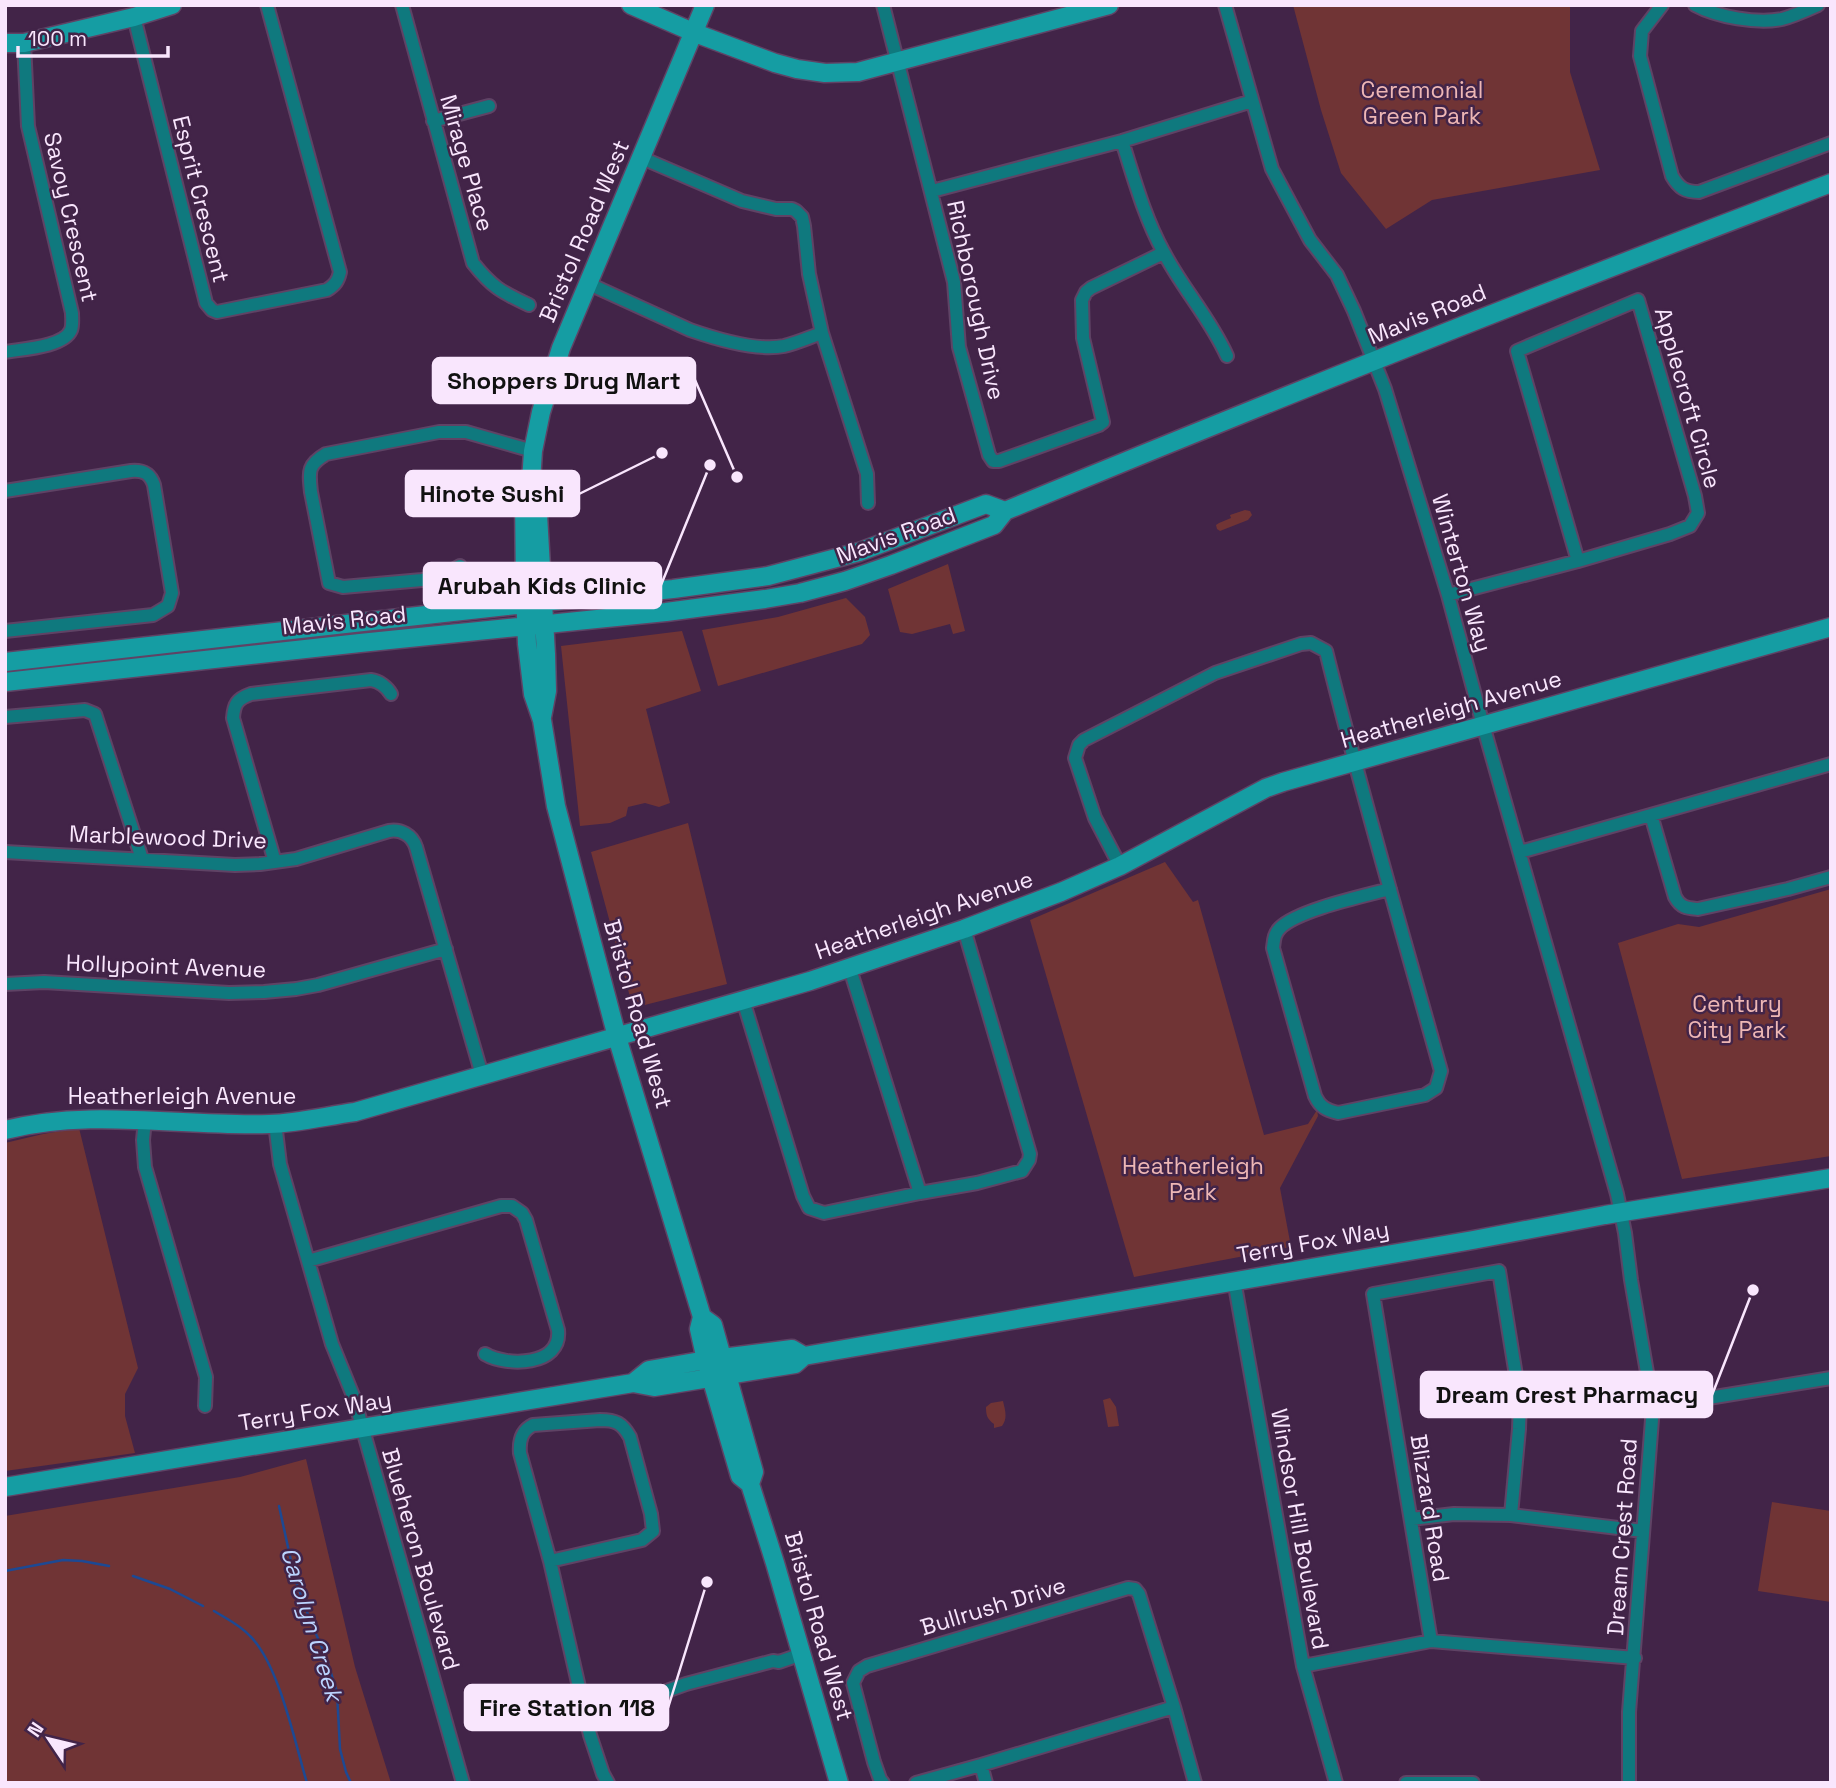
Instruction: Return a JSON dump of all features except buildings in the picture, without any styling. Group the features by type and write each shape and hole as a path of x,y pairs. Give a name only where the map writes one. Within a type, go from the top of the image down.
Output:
{"street":[{"path":"5,43 24,43 172,5"},
{"name":"Esprit Crescent","path":"134,16 206,303 217,312 327,290 334,286 340,272 267,5"},
{"name":"Mirage Place","path":"402,5 473,263 488,282 505,294 529,305"},
{"path":"631,5 775,63 825,73 858,72 898,63 1109,5"},
{"name":"Bristol Road West","path":"705,5 587,284 554,369 541,412 533,452 531,482 537,498 535,625 547,691 542,720 556,806 617,1037 702,1317 713,1325 716,1367 754,1472 751,1484 839,1783"},
{"name":"Richborough Drive","path":"883,5 954,282 959,347 989,455 993,461 1012,457 1103,422 1085,351 1082,300 1091,288 1163,253"},
{"name":"Winterton Way","path":"1225,5 1272,169 1310,240 1337,275 1385,389 1448,595 1621,1213"},
{"path":"1662,5 1642,31 1640,55 1672,176 1678,186 1686,192 1699,192 1831,142"},
{"path":"1695,5 1724,16 1760,20 1782,19 1818,5"},
{"name":"Savoy Crescent","path":"5,352 58,342 72,329 72,313 28,126 24,43"},
{"path":"932,191 1122,141 1252,101"},
{"path":"433,121 489,106"},
{"path":"1122,141 1145,214 1163,253 1217,334 1227,356"},
{"path":"642,158 742,201 796,211 802,216 809,274 822,333 867,474 868,503"},
{"name":"Mavis Road","path":"5,682 736,604 800,593 866,575 994,525 1005,511 1246,411 1831,183"},
{"path":"587,284 690,330 742,343 765,347 785,346 822,333"},
{"name":"Applecroft Circle","path":"1448,595 1578,561 1690,526 1698,513 1695,496 1638,300 1517,351 1578,561"},
{"path":"460,566 440,577 422,580 343,587 329,583 309,477 315,460 326,454 439,432 466,432 533,452"},
{"path":"5,491 139,470 148,474 154,485 173,593 168,606 153,615 5,631"},
{"name":"Mavis Road","path":"5,662 673,589 768,576 859,552 986,504 1005,511"},
{"name":"Heatherleigh Avenue","path":"5,1130 40,1122 83,1119 275,1124 355,1112 849,969 964,929 1062,892 1120,866 1266,788 1831,627"},
{"path":"1120,866 1095,818 1075,758 1079,745 1215,673 1311,643 1326,650 1354,762 1390,889 1441,1071 1436,1088 1425,1095 1338,1113 1329,1111 1318,1103 1315,1096 1273,948 1274,937 1282,926 1309,912 1390,889"},
{"path":"275,862 233,718 234,707 239,700 251,694 371,680 376,680 391,694"},
{"path":"5,717 85,710 95,714 142,859"},
{"path":"1520,852 1831,764"},
{"path":"1651,815 1675,897 1684,908 1698,909 1831,877"},
{"name":"Marblewood Drive","path":"5,852 235,865 296,859 389,831 402,831 414,842 482,1075"},
{"path":"743,1000 809,1208 824,1213 977,1183 1022,1171 1030,1154 964,929"},
{"name":"Hollypoint Avenue","path":"5,984 44,982 229,993 264,992 318,985 446,949"},
{"path":"849,969 920,1193"},
{"path":"145,1120 145,1167 206,1377 205,1406"},
{"name":"Blueheron Boulevard","path":"275,1124 280,1164 332,1344 354,1398 463,1783"},
{"name":"Terry Fox Way","path":"5,1487 633,1383 654,1387 716,1367 795,1364 804,1356 1831,1178"},
{"path":"308,1261 501,1206 512,1206 522,1213 526,1220 559,1340 552,1352 544,1357 511,1362 485,1354"},
{"name":"Dream Crest Road","path":"1621,1213 1653,1407 1629,1723 1629,1783"},
{"name":"Blizzard Road","path":"1431,1641 1373,1294 1499,1271 1520,1400 1511,1515"},
{"name":"Windsor Hill Boulevard","path":"1234,1280 1303,1666 1335,1783"},
{"path":"1653,1407 1831,1378"},
{"path":"550,1561 642,1540 653,1531 630,1437 617,1421 533,1425 525,1431 519,1444 550,1561 586,1720 608,1783"},
{"path":"1411,1519 1454,1514 1511,1515 1643,1531"},
{"name":"Bullrush Drive","path":"883,1783 874,1762 853,1683 859,1671 867,1666 1128,1588 1135,1589 1139,1594 1195,1783"},
{"path":"1303,1666 1431,1641 1634,1658"},
{"path":"586,1720 685,1684 802,1654"},
{"path":"916,1783 1174,1707"},
{"path":"981,1765 986,1783"},
{"path":"1406,1783 1473,1783"}],"green space":[{"name":"Ceremonial Green Park","path":"1293,5 1570,5 1570,72 1600,170 1432,200 1386,229 1341,173"},
{"path":"1245,510 1252,515 1248,520 1220,531 1217,529 1216,525 1231,518 1230,515"},
{"path":"948,564 965,631 953,634 950,624 912,634 900,632 888,589"},
{"path":"846,598 865,617 870,635 862,644 718,686 702,630 778,617"},
{"path":"682,631 701,691 646,709 670,803 659,807 645,803 628,807 626,816 610,823 580,826 561,646"},
{"path":"688,823 727,984 633,1008 591,852"},
{"name":"Heatherleigh Park","path":"1165,862 1193,902 1198,900 1264,1135 1308,1124 1317,1110 1318,1116 1280,1188 1291,1247 1134,1277 1030,920"},
{"name":"Century City Park","path":"1831,889 1831,1156 1682,1179 1618,943 1678,924 1699,927"},
{"path":"79,1128 138,1368 125,1394 125,1416 135,1453 5,1471 5,1143"},
{"path":"1110,1398 1116,1407 1119,1426 1108,1427 1103,1400"},
{"path":"1003,1401 1005,1420 1002,1426 994,1428 994,1424 987,1417 986,1407 991,1403"},
{"path":"306,1459 355,1667 391,1783 5,1783 5,1516 240,1477"},
{"path":"1772,1502 1831,1511 1831,1602 1758,1591"}],"waterway":[{"name":"Carolyn Creek","path":"279,1506 295,1579 337,1692 340,1749 351,1783"},
{"name":"Carolyn Creek","path":"5,1571 63,1560 109,1566"},
{"name":"Carolyn Creek","path":"133,1576 170,1589 203,1606"},
{"name":"Carolyn Creek","path":"214,1611 246,1632 269,1665 285,1705 307,1783"}],"place":[{"name":"Hinote Sushi","path":"662,453"},
{"name":"Arubah Kids Clinic","path":"710,465"},
{"name":"Shoppers Drug Mart","path":"737,477"},
{"name":"Dream Crest Pharmacy","path":"1753,1290"},
{"name":"Fire Station 118","path":"707,1582"}]}
